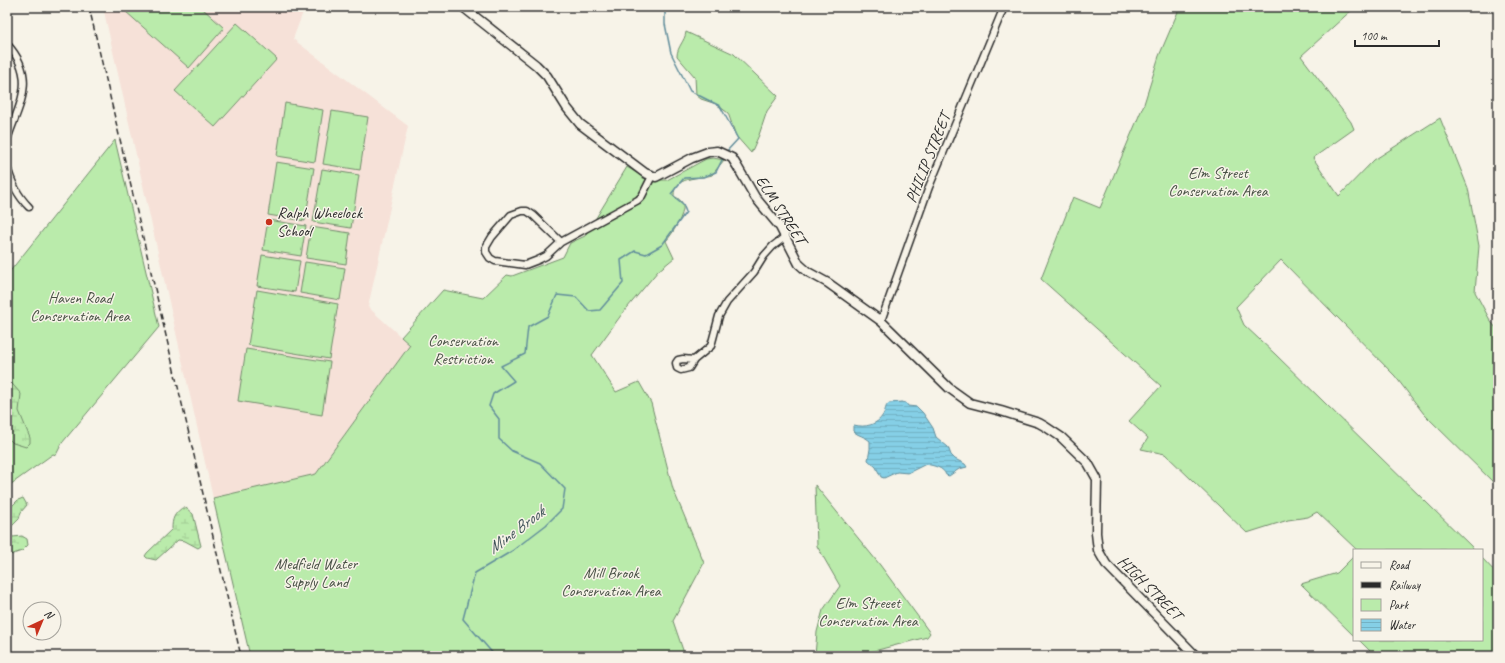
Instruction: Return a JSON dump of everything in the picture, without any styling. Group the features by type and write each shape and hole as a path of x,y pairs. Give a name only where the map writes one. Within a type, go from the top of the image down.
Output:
{"street":[{"path":"463,7 536,65 554,85 567,108 580,124 645,173 652,176 642,196 638,200 561,242 546,256 525,265 495,261 490,258 486,252 486,247 492,238 511,215 522,211 528,211 561,242"},
{"name":"PHILIP STREET","path":"881,321 934,174 1004,7"},
{"path":"7,44 19,60 25,83 21,104 7,140"},
{"name":"ELM STREET","path":"652,176 656,177 703,153 717,151 732,158 755,197 786,236 799,264 808,272 828,283 881,321 960,397 970,403 1039,423 1061,437 1089,464"},
{"path":"7,167 16,192 29,207"},
{"path":"694,360 711,346 719,316 726,302 754,272 772,246 786,236"},
{"name":"HIGH STREET","path":"1089,464 1097,479 1096,533 1098,550 1106,564 1196,656"}],"shaded area":[{"name":"Ralph Wheelock School","path":"103,7 305,7 293,39 408,126 368,307 410,345 316,474 213,498"}],"green space":[{"path":"129,7 201,7 224,28 189,68 125,11"},
{"name":"Elm Street Conservation Area","path":"1180,7 1355,7 1301,56 1351,122 1354,129 1313,158 1339,196 1374,160 1440,118 1468,188 1479,246 1475,292 1491,322 1498,330 1498,487 1424,414 1395,376 1281,260 1236,307 1244,325 1474,549 1356,549 1317,512 1308,517 1288,520 1247,533 1165,454 1141,449 1148,438 1129,421 1161,386 1041,279 1073,197 1100,208 1144,104 1159,56"},
{"path":"237,23 277,59 215,127 175,91"},
{"path":"686,32 734,54 778,96 767,111 751,153 736,136 728,113 716,104 701,99 696,95 695,77 677,56"},
{"path":"285,103 323,110 315,162 277,156"},
{"path":"332,111 368,117 360,170 323,164"},
{"name":"Haven Road Conservation Area","path":"115,140 159,327 62,443 56,455 53,454 7,487 7,275"},
{"path":"713,158 724,160 712,175 682,182 675,190 674,196 682,202 683,209 678,224 666,241 674,258 658,271 622,314 592,355 616,392 639,382 651,403 673,489 704,563 673,621 685,656 250,656 213,498 316,474 410,345 401,337 443,290 483,298 507,275 512,276 563,257 570,243 585,236 627,167 648,180 667,180 706,159"},
{"path":"276,162 314,168 305,221 268,215"},
{"path":"322,169 359,175 351,228 313,222"},
{"path":"268,220 306,226 301,256 263,250"},
{"path":"311,227 350,233 346,264 306,258"},
{"path":"262,255 300,261 295,292 257,286"},
{"path":"305,262 345,268 340,300 300,293"},
{"path":"257,290 338,304 329,359 248,345"},
{"path":"246,349 330,362 322,415 238,401"},
{"path":"7,378 21,394 19,411 30,438 30,443 26,447 13,443 7,437"},
{"name":"Elm Streeet Conservation Area","path":"815,485 880,565 930,633 927,637 855,656 815,656 817,632 823,610 840,586 817,546"},
{"path":"23,498 27,505 21,512 19,519 10,528 10,535 13,537 22,536 27,539 28,545 22,551 7,556 7,511 18,500"},
{"path":"182,508 186,508 193,514 201,546 198,548 185,541 178,540 156,560 147,558 145,556 147,553 172,529 174,517"},
{"path":"1353,557 1353,635 1301,584 1337,573"},
{"path":"1483,559 1498,575 1498,656 1375,656 1360,641 1483,641"}],"water":[{"path":"889,403 906,403 908,406 917,407 923,413 933,428 936,437 948,447 951,455 955,459 965,464 967,467 959,469 949,476 946,475 943,470 926,464 908,473 897,472 884,478 881,477 876,467 868,460 870,441 853,431 853,426 870,425 883,415"}],"waterway":[{"name":"Mine Brook","path":"665,7 665,24 671,53 690,91 720,106 738,139 726,152"},
{"name":"Mine Brook","path":"495,656 463,619 475,573 512,551 546,525 562,509 565,489 540,463 512,451 499,439 499,419 489,406 493,394 514,381 501,366 525,354 528,327 548,316 557,295 576,297 589,311 600,310 623,283 621,260 635,251 646,254 662,245 686,212 683,204 671,194 684,178 703,177 716,172 723,158"}],"railway":[{"path":"89,7 241,656"}],"place":[{"name":"Ralph Wheelock School","path":"269,222"}],"park label":[{"name":"Conservation Restriction","path":"463,350"},
{"name":"Medfield Water Supply Land","path":"316,573"},
{"name":"Mill Brook Conservation Area","path":"611,582"}]}
